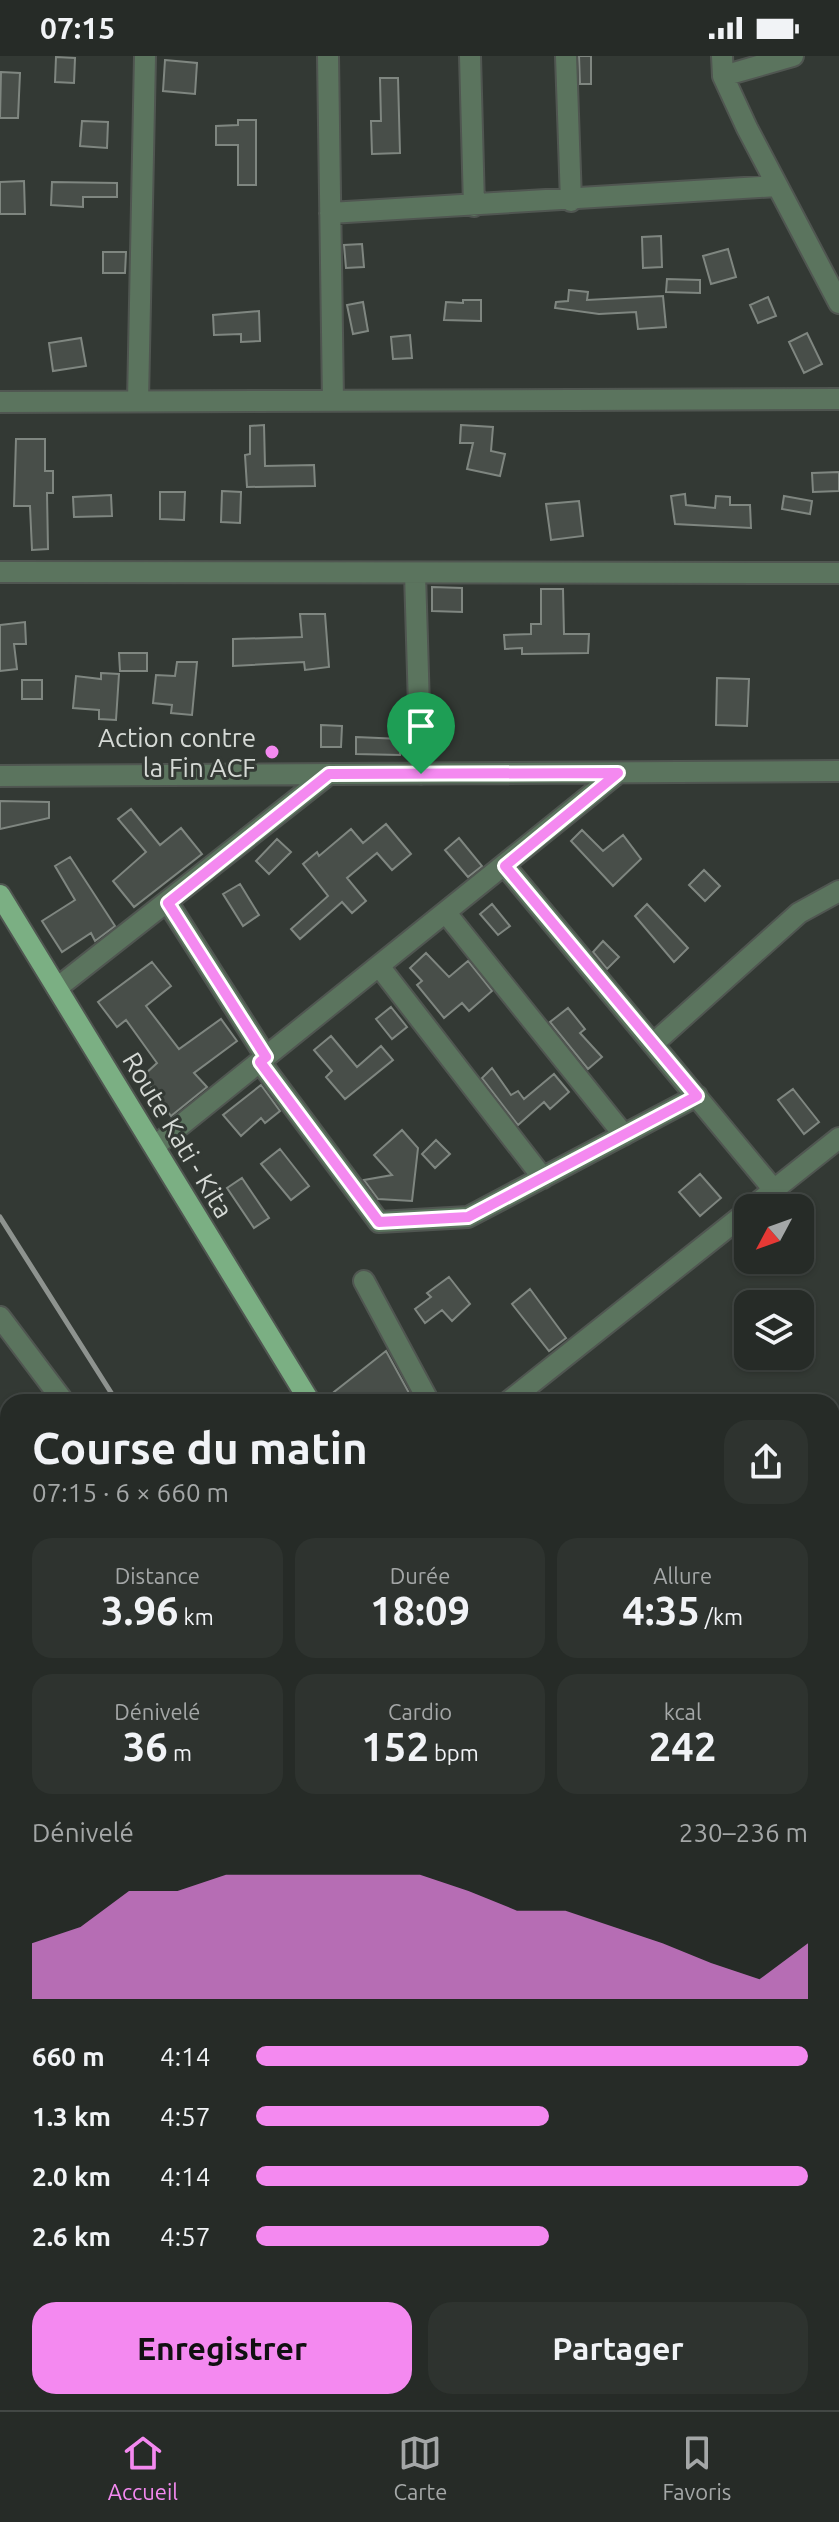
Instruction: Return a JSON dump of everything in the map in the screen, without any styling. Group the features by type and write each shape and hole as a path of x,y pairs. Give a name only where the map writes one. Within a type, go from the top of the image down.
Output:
{"main road":[{"name":"Route Kati - Kita","path":"0,895 305,1394"}],"street":[{"path":"138,401 145,56"},
{"path":"328,56 333,401"},
{"path":"470,56 474,206"},
{"path":"566,56 571,201"},
{"path":"793,56 723,66 777,186 839,303"},
{"path":"330,213 571,201 777,186"},
{"path":"0,402 839,399"},
{"path":"0,572 839,573"},
{"path":"415,573 421,774"},
{"path":"0,776 839,771"},
{"path":"155,1146 618,773"},
{"path":"57,988 329,774"},
{"path":"505,866 774,1190"},
{"path":"653,1044 799,913 839,891"},
{"path":"168,903 263,1060 379,1222 468,1217 697,1096"},
{"path":"446,913 624,1135"},
{"path":"379,966 543,1178"},
{"path":"769,1194 839,1138"},
{"path":"518,1394 734,1222"},
{"path":"364,1281 425,1394"},
{"path":"0,1317 58,1394"}],"building":[{"path":"579,56 591,56 591,84 580,84"},
{"path":"56,57 75,58 74,83 55,82"},
{"path":"165,60 197,63 195,94 163,91"},
{"path":"1,72 20,73 18,118 0,118"},
{"path":"380,78 398,78 400,153 372,154 371,121 381,121"},
{"path":"238,120 256,120 256,185 238,185 238,145 216,145 216,126 238,125"},
{"path":"82,121 108,122 107,148 80,146"},
{"path":"24,181 25,214 0,214 0,182"},
{"path":"52,182 117,183 117,197 83,197 83,207 51,205"},
{"path":"661,236 662,267 643,268 642,237"},
{"path":"362,244 364,267 346,268 344,245"},
{"path":"728,249 736,277 711,284 703,256"},
{"path":"103,252 126,252 125,273 103,273"},
{"path":"667,279 700,280 700,293 666,292"},
{"path":"569,290 588,292 587,300 663,296 666,327 638,329 636,312 599,314 555,308 556,302 568,301"},
{"path":"768,297 776,316 758,323 750,305"},
{"path":"463,300 481,300 481,321 444,320 446,302 463,303"},
{"path":"363,302 368,331 353,334 347,305"},
{"path":"259,311 260,341 241,342 241,334 214,335 213,315"},
{"path":"807,333 822,364 804,373 789,342"},
{"path":"410,335 412,358 393,359 391,337"},
{"path":"81,338 86,366 53,371 49,343"},
{"path":"264,425 265,466 314,465 315,486 247,487 245,455 250,454 250,426"},
{"path":"461,425 493,427 491,451 505,454 500,476 467,469 473,443 460,443"},
{"path":"16,439 45,439 45,471 53,471 53,493 47,493 48,549 32,550 30,506 14,506"},
{"path":"839,472 839,491 813,492 812,473"},
{"path":"222,491 241,492 240,523 221,522"},
{"path":"160,492 185,492 184,520 160,519"},
{"path":"685,494 686,505 715,508 716,496 730,497 730,505 750,505 751,528 675,524 671,496"},
{"path":"111,495 112,516 74,517 73,497"},
{"path":"784,496 812,501 810,514 782,509"},
{"path":"579,501 583,536 551,540 546,504"},
{"path":"432,587 462,588 462,612 432,611"},
{"path":"541,589 563,589 564,634 589,634 588,653 522,654 522,648 505,649 504,635 531,634 531,624 541,624"},
{"path":"300,614 325,614 329,667 305,670 304,662 233,666 233,639 302,637"},
{"path":"25,622 26,644 14,644 17,669 0,671 0,625"},
{"path":"119,653 147,653 147,671 120,671"},
{"path":"177,662 197,662 192,715 171,713 172,705 153,703 156,675 175,676"},
{"path":"101,673 119,674 116,720 99,719 99,710 73,708 76,676 101,679"},
{"path":"717,678 749,679 747,726 716,725"},
{"path":"22,680 42,680 42,699 22,699"},
{"path":"432,715 448,715 447,738 433,737"},
{"path":"321,725 342,726 341,747 321,747"},
{"path":"356,737 401,739 400,755 356,754"},
{"path":"0,801 49,802 49,818 0,829"},
{"path":"131,809 160,845 181,828 202,854 134,907 113,881 146,852 118,819"},
{"path":"386,824 411,854 392,870 377,853 347,878 366,901 352,913 342,902 300,939 291,929 328,896 303,864 317,852 319,856 351,829 363,843"},
{"path":"582,830 603,851 623,835 641,859 613,886 571,841"},
{"path":"459,838 482,866 468,877 445,850"},
{"path":"277,839 291,852 269,874 256,861"},
{"path":"70,857 115,926 95,941 91,933 62,952 42,921 75,900 55,866"},
{"path":"704,870 720,886 705,901 689,885"},
{"path":"240,884 259,915 243,926 223,894"},
{"path":"492,904 510,926 498,935 480,914"},
{"path":"647,904 688,948 674,962 635,916"},
{"path":"603,941 619,957 607,969 593,952"},
{"path":"426,953 449,977 468,961 492,991 469,1011 462,1003 444,1018 417,985 422,981 410,968"},
{"path":"152,962 171,986 146,1006 179,1049 221,1019 237,1041 194,1073 207,1087 171,1116 143,1076 157,1063 126,1020 117,1027 98,1002"},
{"path":"391,1007 407,1027 392,1039 376,1019"},
{"path":"568,1008 585,1029 580,1033 602,1057 588,1069 550,1022"},
{"path":"331,1036 357,1067 381,1046 393,1060 345,1099 326,1077 332,1071 314,1050"},
{"path":"492,1068 511,1095 518,1091 524,1099 554,1074 569,1092 550,1109 544,1102 518,1125 482,1078"},
{"path":"261,1085 280,1111 265,1123 261,1118 241,1136 223,1115"},
{"path":"793,1089 819,1122 804,1134 778,1100"},
{"path":"402,1130 418,1148 412,1201 378,1199 364,1180 392,1175 374,1155"},
{"path":"436,1140 450,1154 435,1168 422,1154"},
{"path":"280,1149 309,1186 291,1200 261,1164"},
{"path":"700,1174 721,1198 700,1216 679,1192"},
{"path":"242,1178 269,1218 254,1228 227,1188"},
{"path":"449,1277 470,1304 452,1321 442,1310 425,1323 415,1309 431,1297 427,1293"},
{"path":"530,1289 566,1338 549,1351 512,1304"},
{"path":"386,1351 410,1394 336,1394 334,1392"}],"railway":[{"path":"0,1217 112,1394"}],"place":[{"name":"Action contre la Fin ACF","path":"272,752"}],"route":[{"path":"618,773 505,866 697,1096 468,1217 379,1222 260,1062 266,1057 168,903 329,774 421,774 618,773"}]}
